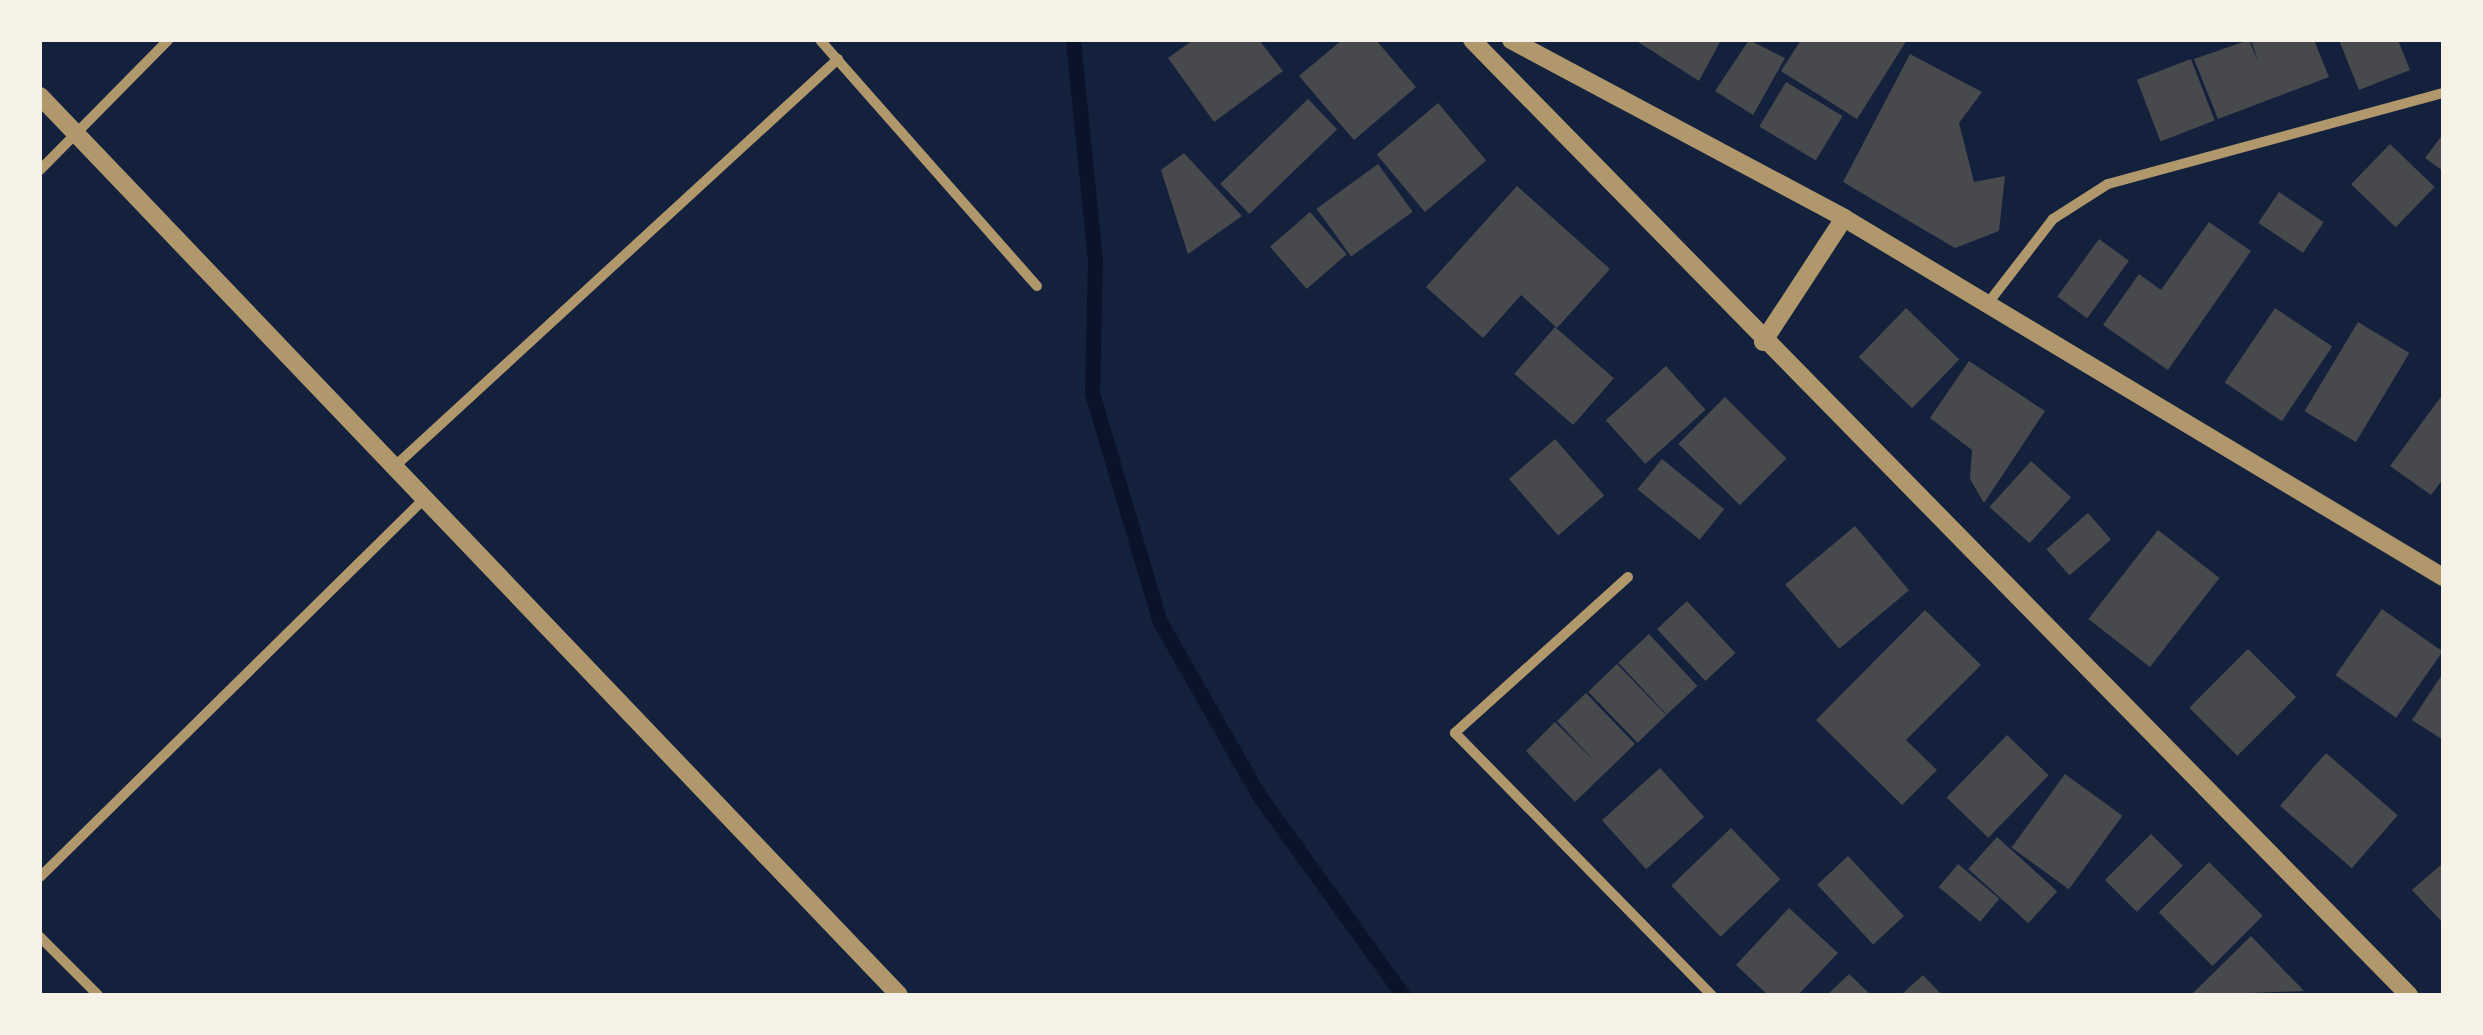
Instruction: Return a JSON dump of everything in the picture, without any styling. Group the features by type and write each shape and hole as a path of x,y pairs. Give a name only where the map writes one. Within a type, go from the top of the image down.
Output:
{"street":[{"path":"40,170 168,40"},
{"path":"820,40 1038,286"},
{"path":"1472,40 1763,342 2409,995"},
{"path":"1511,40 1844,218 1985,307 2443,577"},
{"path":"393,468 838,59"},
{"path":"1985,307 2053,219 2108,184 2443,93"},
{"path":"40,96 899,995"},
{"path":"1763,342 1844,218"},
{"path":"40,877 424,499"},
{"path":"1628,577 1455,733 1712,995"},
{"path":"40,937 98,995"}],"building":[{"path":"1193,40 1259,40 1283,71 1214,122 1168,58"},
{"path":"1342,40 1376,40 1416,87 1354,140 1299,76"},
{"path":"1635,40 1721,40 1699,81"},
{"path":"1749,40 1785,58 1753,115 1715,91"},
{"path":"1801,40 1907,40 1857,119 1781,71"},
{"path":"2249,40 2259,63 2251,40 2314,40 2329,77 2218,119 2194,59"},
{"path":"2339,40 2398,40 2410,70 2359,90"},
{"path":"1910,54 1982,92 1959,123 1974,182 2005,176 1999,231 1955,248 1843,182"},
{"path":"2191,59 2215,121 2161,141 2137,80"},
{"path":"1786,82 1843,116 1816,161 1759,127"},
{"path":"1308,99 1337,129 1249,214 1220,184"},
{"path":"1438,103 1486,160 1425,212 1377,154"},
{"path":"2443,134 2443,171 2425,158"},
{"path":"2390,144 2435,187 2396,227 2351,184"},
{"path":"1184,153 1242,216 1188,254 1161,170"},
{"path":"1378,164 1413,212 1351,256 1317,209"},
{"path":"1517,186 1610,269 1557,328 1521,295 1483,338 1426,287"},
{"path":"2279,192 2324,222 2303,253 2258,223"},
{"path":"1310,212 1347,254 1307,289 1270,247"},
{"path":"2209,222 2251,251 2168,370 2103,325 2139,274 2161,290"},
{"path":"2099,239 2129,261 2087,318 2057,296"},
{"path":"1906,308 1959,359 1912,408 1859,357"},
{"path":"2275,308 2332,347 2282,421 2225,383"},
{"path":"2358,322 2409,353 2356,442 2304,411"},
{"path":"1555,327 1614,378 1573,425 1514,374"},
{"path":"1969,361 2045,411 1984,503 1970,479 1972,450 1930,418"},
{"path":"1666,366 1705,410 1645,464 1606,420"},
{"path":"2443,394 2443,479 2431,495 2390,466"},
{"path":"1725,397 1787,459 1740,505 1678,444"},
{"path":"1555,439 1604,496 1558,536 1509,479"},
{"path":"1662,459 1724,509 1700,540 1637,489"},
{"path":"2031,461 2071,497 2030,543 1990,507"},
{"path":"2088,513 2111,539 2069,575 2046,549"},
{"path":"1855,526 1909,590 1839,649 1785,584"},
{"path":"2158,530 2219,578 2150,667 2088,619"},
{"path":"1687,601 1735,653 1705,681 1657,629"},
{"path":"2382,609 2443,651 2396,718 2336,675"},
{"path":"1925,610 1981,665 1906,740 1937,770 1902,805 1816,720"},
{"path":"1649,634 1697,686 1667,715 1618,663"},
{"path":"2248,649 2296,697 2237,756 2189,708"},
{"path":"1617,664 1666,715 1638,743 1588,692"},
{"path":"2443,673 2443,740 2412,720"},
{"path":"1586,693 1635,744 1575,802 1526,751 1555,722 1597,764 1557,721"},
{"path":"2007,735 2049,775 1988,838 1947,798"},
{"path":"2326,753 2398,815 2352,868 2280,806"},
{"path":"1660,768 1704,817 1646,869 1602,820"},
{"path":"2065,774 2122,816 2069,889 2012,848"},
{"path":"1731,828 1780,879 1721,937 1671,886"},
{"path":"2151,834 2183,866 2137,912 2105,880"},
{"path":"1997,837 2057,891 2028,923 1968,869"},
{"path":"1848,856 1904,916 1873,945 1817,885"},
{"path":"2209,862 2263,916 2213,966 2159,912"},
{"path":"2443,863 2443,923 2412,890"},
{"path":"1958,864 1999,899 1980,922 1939,887"},
{"path":"1789,908 1838,953 1798,995 1768,995 1736,965"},
{"path":"2251,936 2304,991 2195,995 2193,993"},
{"path":"1849,974 1871,995 1827,995"},
{"path":"1923,975 1942,995 1901,995"}],"waterway":[{"path":"1073,40 1095,260 1092,393 1160,622 1260,797 1403,995"}]}
